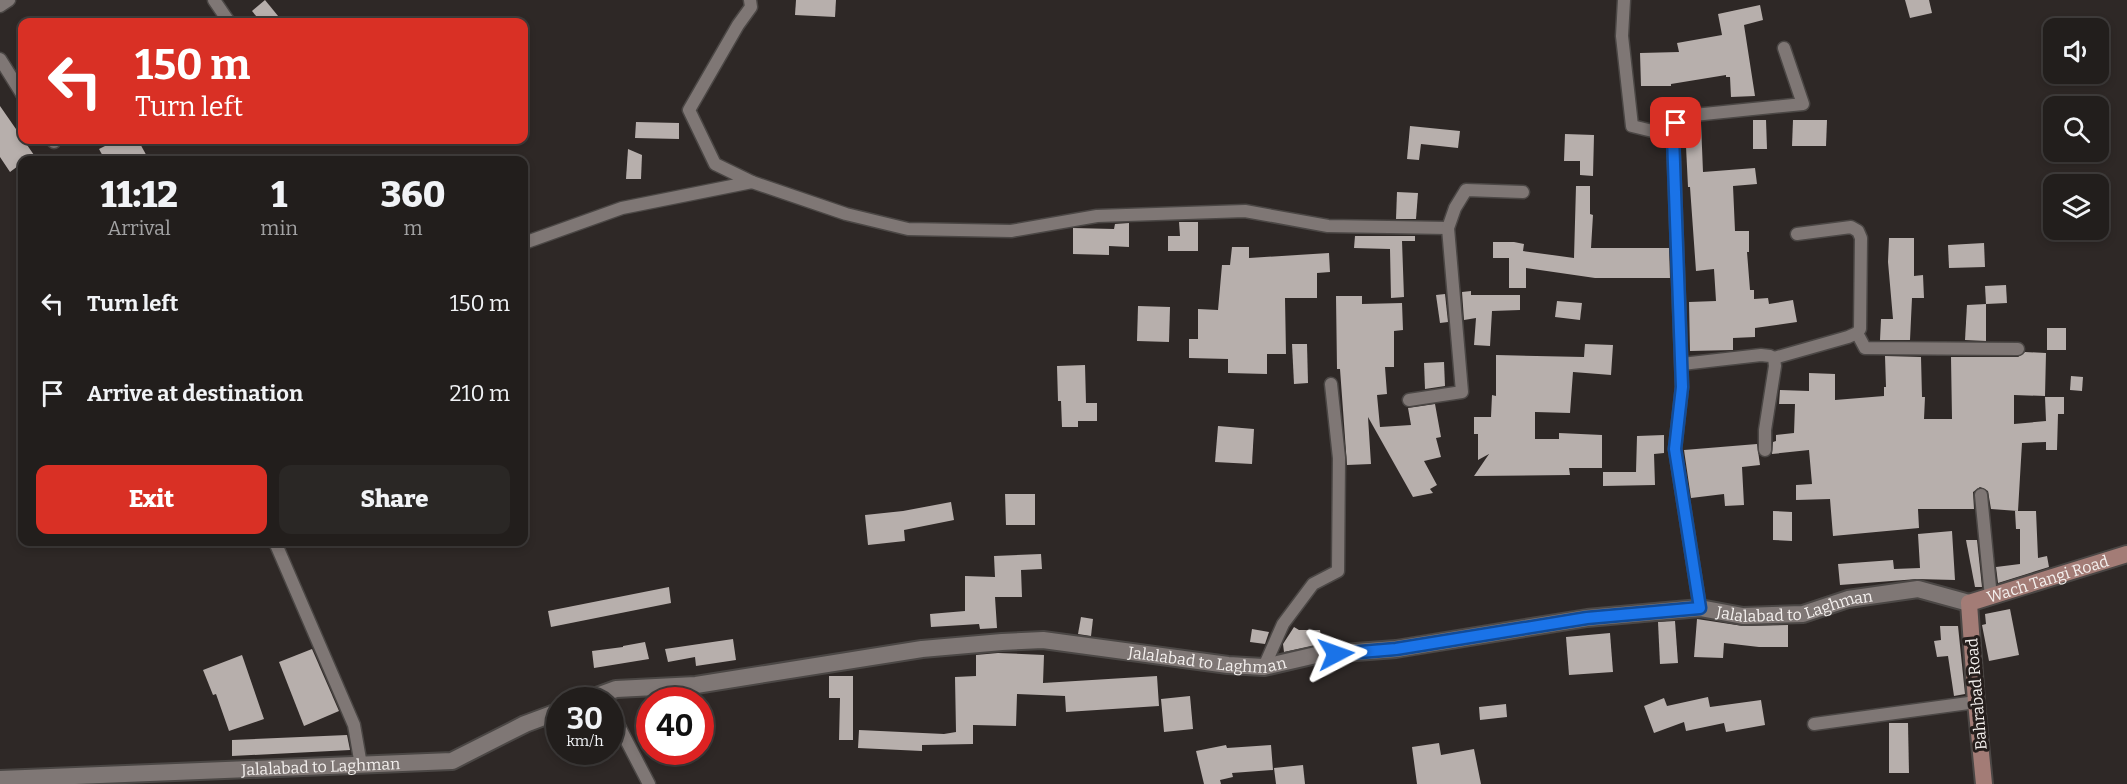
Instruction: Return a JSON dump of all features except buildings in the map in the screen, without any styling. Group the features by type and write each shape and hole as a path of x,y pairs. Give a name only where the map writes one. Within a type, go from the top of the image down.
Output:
{"main road":[{"name":"Wach Tangi Road","path":"1970,603 2127,554"},
{"name":"Bahrabad Road","path":"1970,603 1984,784"}],"street":[{"path":"0,6 9,0"},
{"path":"214,0 226,18"},
{"path":"750,0 751,7 738,25 689,110 715,164 752,182 846,214 908,229 1011,231 1097,216 1245,211 1328,226 1448,228"},
{"path":"1624,0 1622,36 1632,126 1673,136"},
{"path":"1700,608 1675,449 1682,387 1682,364 1673,136 1676,123 1684,116 1803,104 1784,48"},
{"path":"0,59 18,87"},
{"path":"528,242 622,208 752,182"},
{"path":"1409,400 1462,392 1448,228 1455,208 1467,190 1523,192"},
{"path":"1682,364 1761,355 1774,358 1857,333 1860,329 1861,238 1858,231 1851,227 1797,234"},
{"path":"1857,333 1865,348 2018,349"},
{"path":"1765,450 1765,430 1775,366 1774,358"},
{"path":"1264,667 1283,624 1313,584 1338,571 1339,458 1331,384"},
{"path":"1981,495 1991,597"},
{"path":"277,546 354,725 361,765"},
{"name":"Jalalabad to Laghman","path":"624,689 696,685 922,649 1043,640 1228,666 1264,667 1316,655 1396,649 1587,618 1700,608 1743,616 1803,614 1848,599 1918,589 1970,603"},
{"path":"1814,724 1976,702"},
{"name":"Jalalabad to Laghman","path":"0,779 452,760 525,723 546,716"},
{"path":"624,736 649,784"}],"route":[{"path":"1336,654 1396,649 1587,618 1700,608 1675,449 1682,387 1673,136 1676,123"}]}
